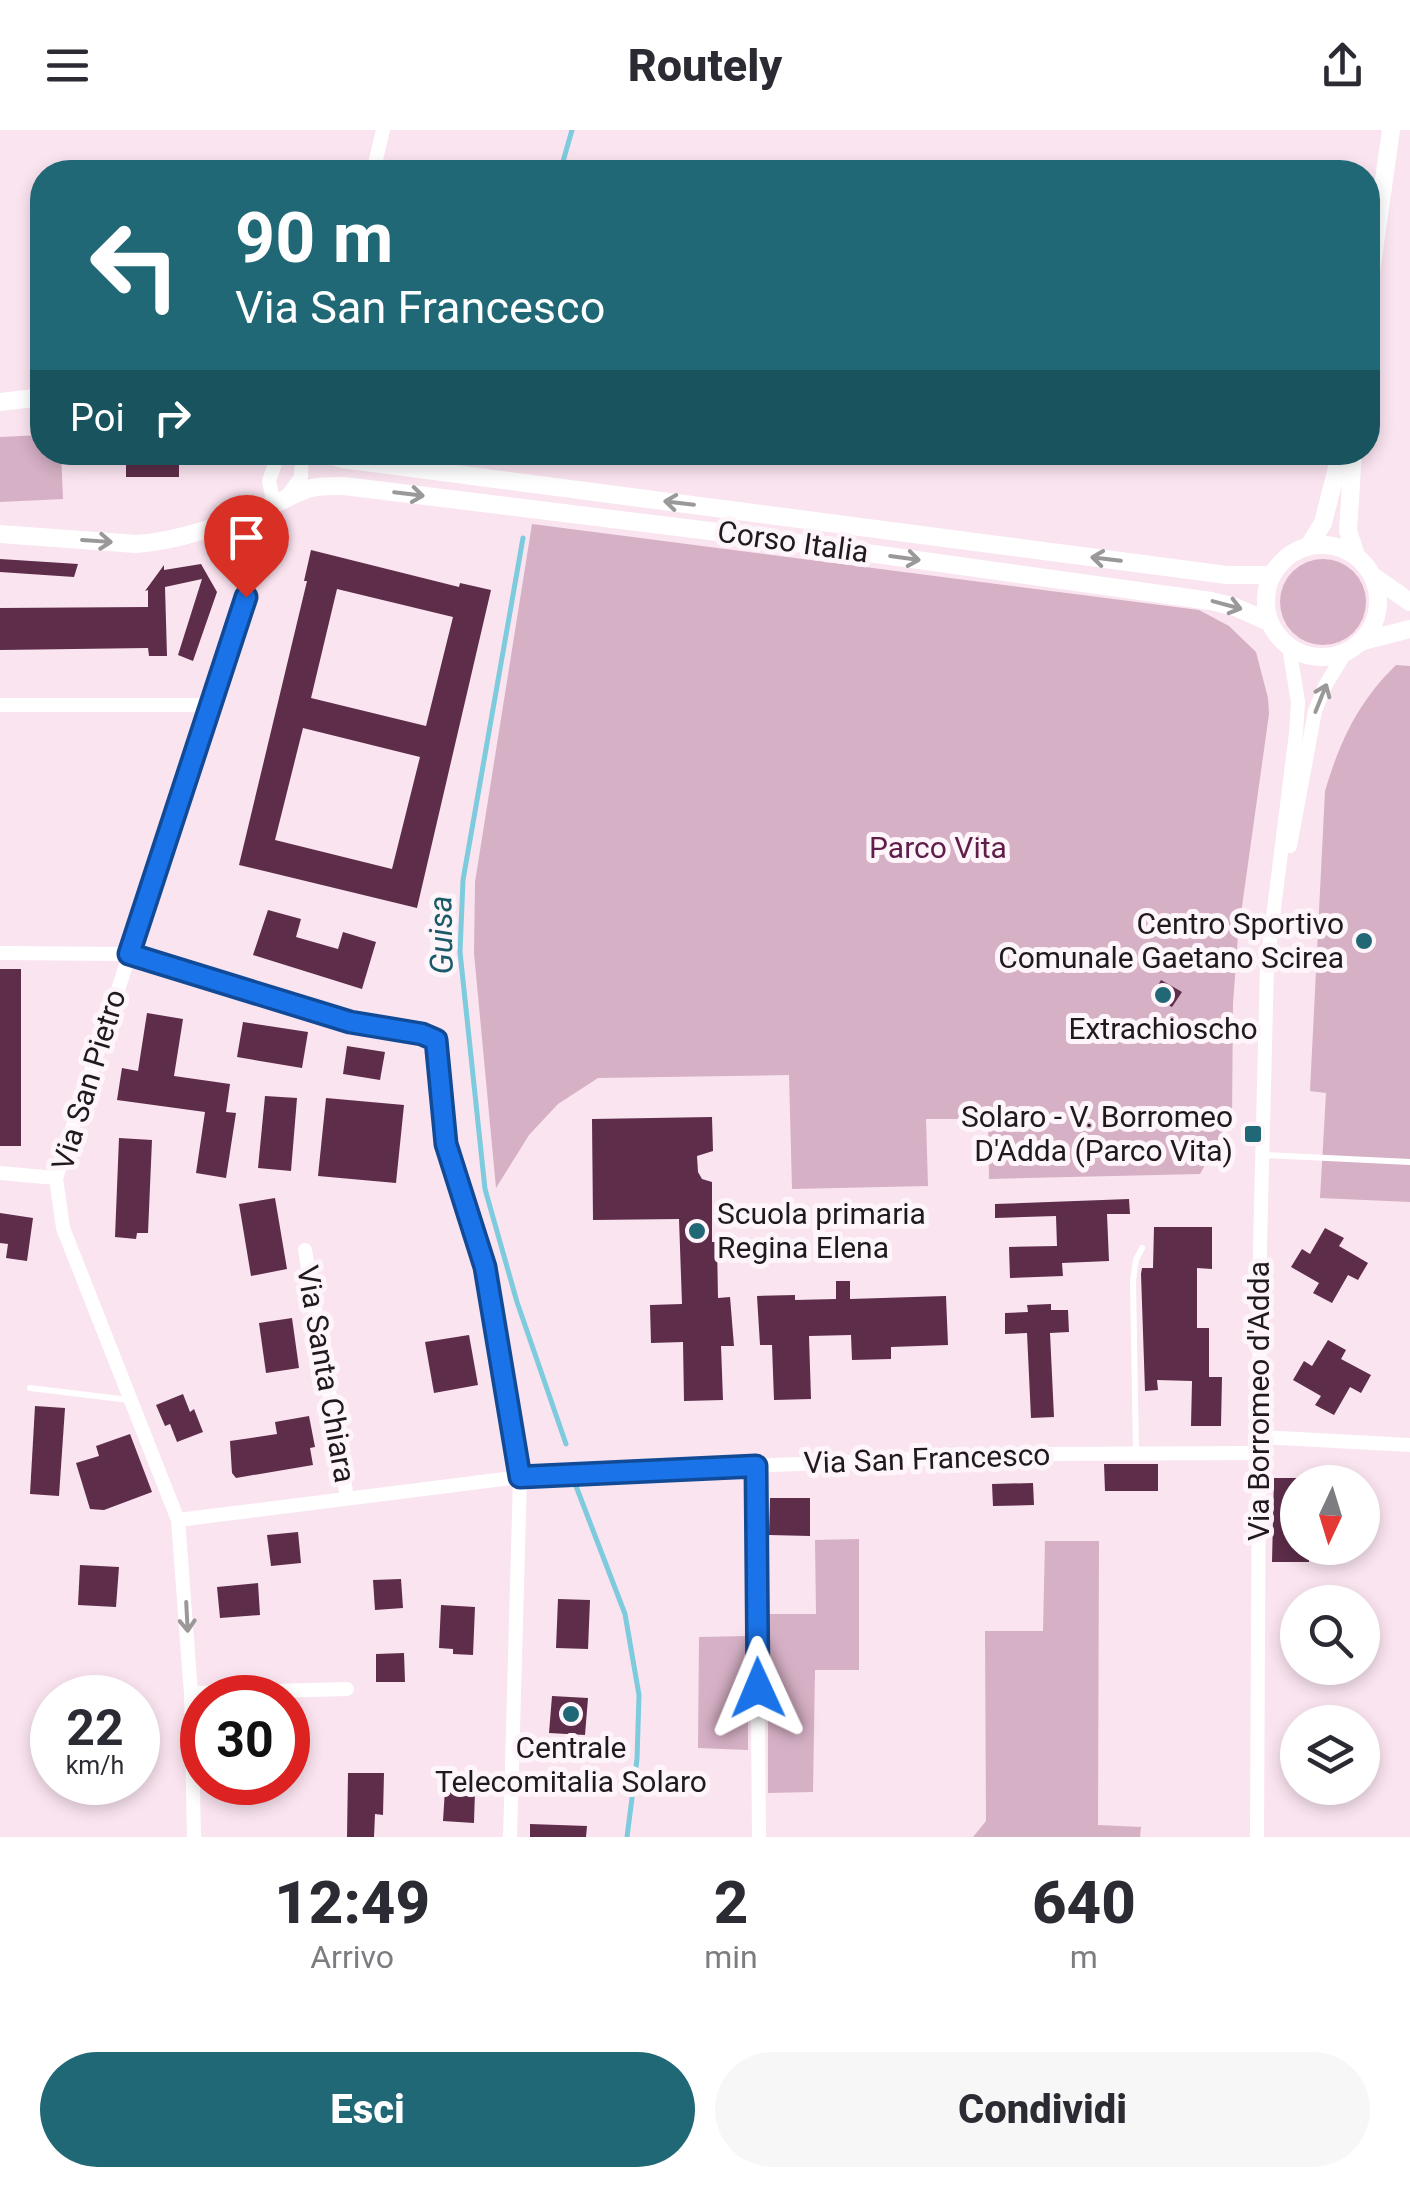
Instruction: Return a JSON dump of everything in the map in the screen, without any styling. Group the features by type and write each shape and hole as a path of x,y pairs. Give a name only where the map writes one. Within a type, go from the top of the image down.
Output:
{"street":[{"path":"376,160 383,130"},
{"path":"1380,204 1390,130"},
{"path":"0,402 30,398"},
{"path":"272,465 269,481 281,500"},
{"path":"0,534 136,544 185,536 281,500 300,478 301,465"},
{"name":"Corso Italia","path":"387,465 1227,576 1272,574"},
{"path":"1308,546 1322,523 1338,465"},
{"path":"1351,465 1348,519 1356,555 1372,575 1410,602"},
{"name":"Corso Italia","path":"281,500 312,486 344,486 710,530 1211,601 1268,622"},
{"name":"Via San Pietro","path":"190,1675 178,1520 63,1228 56,1178 281,500"},
{"path":"1356,555 1336,546 1308,546 1294,552 1272,574 1266,603 1268,622 1289,647 1318,658 1345,653 1363,641 1410,629"},
{"path":"1363,641 1378,610 1378,592 1372,575"},
{"name":"Via Borromeo d'Adda","path":"1257,1837 1267,964 1296,734 1298,702 1289,647"},
{"name":"Via Borromeo d'Adda","path":"1267,964 1315,711 1345,653"},
{"path":"0,705 211,706"},
{"path":"0,953 129,954 350,1022 427,1035 437,1045 446,1144 485,1267 520,1477 510,1837"},
{"path":"0,1173 56,1178"},
{"name":"Via Santa Chiara","path":"305,1250 347,1498"},
{"name":"Via San Francesco","path":"178,1520 520,1477 1259,1445 1410,1444"},
{"path":"756,1466 759,1837"},
{"path":"310,1690 347,1689"},
{"name":"Via San Pietro","path":"193,1805 194,1837"}],"lane":[{"path":"1262,1155 1410,1162"},
{"path":"1136,1452 1133,1281 1142,1248"},
{"path":"30,1388 130,1400"}],"green space":[{"path":"30,436 30,465 62,465 63,499 0,502 0,437"},
{"name":"Parco Vita","path":"532,524 1199,610 1229,626 1256,652 1269,714 1238,935 1232,1116 1200,1174 989,1179 988,1119 926,1119 928,1186 792,1189 789,1075 598,1078 558,1104 529,1135 496,1188 474,953 475,882"},
{"path":"1323,559 1340,562 1354,571 1363,585 1363,619 1354,633 1340,642 1323,645 1306,642 1292,633 1283,619 1280,602 1283,585 1292,571 1306,562"},
{"name":"Centro Sportivo Comunale Gaetano Scirea","path":"1396,665 1410,666 1410,1202 1320,1198 1326,1093 1310,1091 1325,791 1352,723"},
{"path":"859,1539 859,1670 815,1670 813,1792 768,1793 768,1614 816,1614 815,1540"},
{"path":"1045,1541 1099,1541 1098,1825 1141,1827 1140,1837 973,1837 986,1821 985,1631 1043,1631"},
{"path":"748,1636 748,1750 698,1748 699,1637"}],"building":[{"path":"126,465 179,465 179,477 126,477"},
{"path":"311,550 459,587 460,583 491,590 417,908 239,865","holes":["337,589 453,617 426,726 311,698","303,728 420,757 392,869 275,840"]},
{"path":"0,559 78,564 74,577 0,572"},
{"path":"201,564 217,592 193,661 178,655 202,579 165,587 167,656 149,656 148,648 0,650 0,608 148,607 148,590 145,591 164,565 164,570"},
{"path":"268,910 301,919 296,937 338,949 343,932 376,942 362,989 253,955"},
{"path":"0,969 21,969 21,1146 0,1146"},
{"path":"1161,980 1182,992 1172,1007 1152,995"},
{"path":"147,1013 183,1019 174,1076 230,1084 226,1112 236,1113 226,1178 196,1173 205,1112 117,1100 122,1068 138,1071"},
{"path":"243,1022 308,1032 302,1068 237,1057"},
{"path":"347,1046 385,1052 380,1080 343,1074"},
{"path":"265,1096 297,1098 291,1171 258,1168"},
{"path":"326,1098 404,1105 396,1183 318,1176"},
{"path":"712,1117 713,1151 697,1156 698,1172 702,1179 712,1182 712,1242 717,1242 718,1298 730,1297 734,1346 721,1346 723,1400 684,1401 683,1342 651,1343 650,1305 682,1304 679,1219 593,1220 592,1119"},
{"path":"119,1138 152,1140 148,1233 137,1233 136,1239 115,1237"},
{"path":"275,1198 287,1269 251,1276 239,1204"},
{"path":"1129,1199 1130,1214 1107,1214 1109,1261 1062,1263 1063,1276 1010,1278 1009,1247 1057,1246 1056,1216 995,1218 995,1204"},
{"path":"0,1213 33,1218 27,1261 6,1258 8,1244 0,1243"},
{"path":"1154,1227 1212,1227 1212,1269 1197,1268 1197,1328 1209,1328 1209,1377 1222,1377 1221,1426 1191,1426 1192,1381 1157,1380 1158,1390 1145,1391 1141,1274 1142,1268 1153,1268"},
{"path":"1325,1228 1344,1238 1339,1246 1368,1263 1358,1280 1348,1275 1332,1303 1313,1293 1319,1283 1291,1267 1302,1249 1310,1254"},
{"path":"836,1281 850,1281 850,1299 946,1296 948,1345 891,1347 891,1359 852,1360 851,1335 809,1336 811,1399 774,1400 772,1345 760,1345 757,1296 836,1299"},
{"path":"1051,1304 1051,1310 1068,1310 1069,1332 1050,1333 1054,1417 1031,1418 1027,1333 1005,1334 1005,1313 1028,1312 1027,1305"},
{"path":"292,1318 299,1368 266,1373 259,1323"},
{"path":"469,1335 478,1385 434,1393 425,1342"},
{"path":"1328,1340 1346,1350 1341,1359 1371,1375 1361,1393 1350,1387 1334,1415 1315,1405 1321,1396 1293,1380 1304,1361 1312,1366"},
{"path":"183,1394 203,1432 177,1442 156,1405"},
{"path":"35,1406 65,1408 59,1496 30,1494"},
{"path":"309,1416 315,1447 310,1448 313,1465 236,1478 232,1473 230,1441 277,1434 275,1422"},
{"path":"130,1434 152,1492 104,1510 90,1509 76,1463 99,1456 96,1446"},
{"path":"1104,1464 1158,1464 1158,1491 1105,1491"},
{"path":"1274,1478 1280,1478 1280,1562 1272,1562"},
{"path":"1033,1483 1034,1505 993,1506 992,1484"},
{"path":"770,1498 810,1498 810,1536 769,1535"},
{"path":"298,1532 301,1563 271,1566 267,1535"},
{"path":"80,1565 119,1567 116,1607 78,1605"},
{"path":"401,1579 403,1608 375,1610 373,1580"},
{"path":"258,1583 260,1615 220,1618 217,1587"},
{"path":"558,1599 590,1600 588,1649 556,1648"},
{"path":"441,1605 475,1607 473,1655 453,1654 453,1649 439,1648"},
{"path":"404,1653 405,1682 376,1682 376,1654"},
{"path":"552,1696 588,1698 585,1735 549,1733"},
{"path":"348,1773 384,1773 383,1815 375,1814 374,1837 347,1837"},
{"path":"445,1789 475,1790 474,1823 443,1821"},
{"path":"530,1824 587,1826 586,1837 530,1837"}],"waterway":[{"name":"Guisa","path":"563,160 572,130"},
{"name":"Guisa","path":"523,538 463,880 460,952 485,1189 517,1302 566,1444"},
{"name":"Guisa","path":"576,1486 625,1614 639,1695 637,1759 627,1837"}],"place":[{"name":"Centro Sportivo Comunale Gaetano Scirea","path":"1364,941"},
{"name":"Extrachioscho","path":"1163,995"},
{"name":"Solaro - V. Borromeo D'Adda (Parco Vita)","path":"1253,1134"},
{"name":"Scuola primaria Regina Elena","path":"697,1231"},
{"name":"Centrale Telecomitalia Solaro","path":"571,1714"}],"route":[{"path":"246,597 129,954 350,1022 422,1034 436,1040 446,1144 485,1267 520,1477 756,1466 758,1688"}]}
